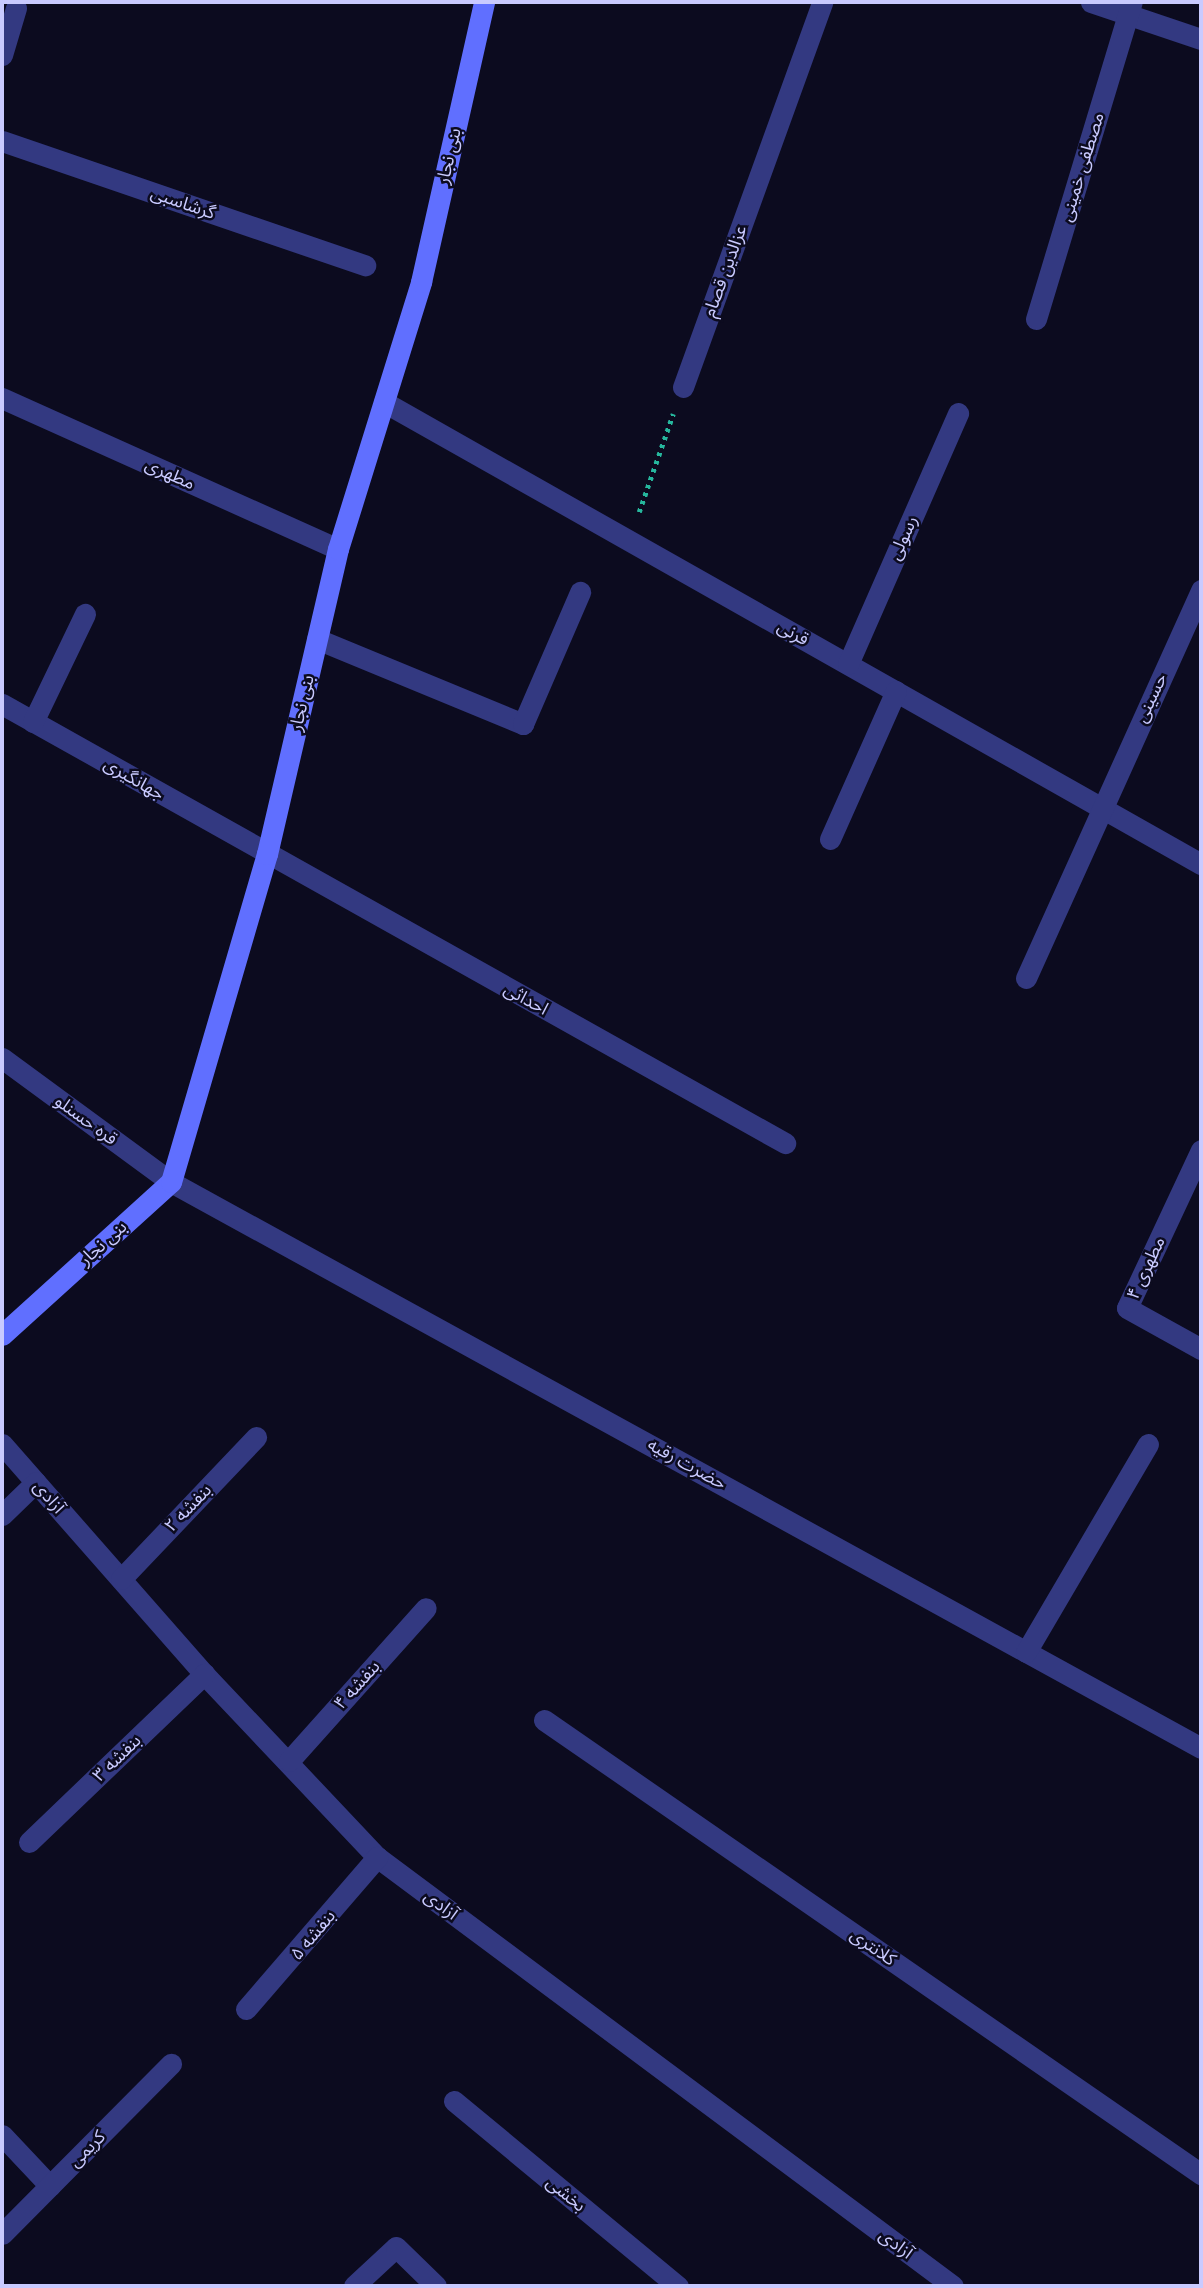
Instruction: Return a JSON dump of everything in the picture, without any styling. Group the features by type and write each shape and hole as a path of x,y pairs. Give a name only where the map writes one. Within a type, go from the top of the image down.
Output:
{"main road":[{"name":"بنی نجار","path":"2,1335 170,1182 267,854 338,549 421,282 484,2"}],"street":[{"name":"عزالدین قصام","path":"683,387 822,2"},
{"path":"1091,2 1130,8 1201,39"},
{"path":"2,55 16,8"},
{"name":"مصطفی خمینی","path":"1037,319 1130,8"},
{"name":"گرشاسبی","path":"2,141 365,265"},
{"name":"مطهری","path":"2,398 338,549"},
{"name":"قرنی","path":"384,402 1201,864"},
{"name":"رسولی","path":"848,664 958,413"},
{"name":"حسینی","path":"1026,978 1201,590"},
{"path":"317,639 523,724 580,592"},
{"path":"33,722 85,614"},
{"path":"830,839 896,691"},
{"name":"جهانگیری","path":"2,704 267,854"},
{"name":"احداثی","path":"267,854 785,1143"},
{"name":"قره حسنلو","path":"2,1058 170,1182"},
{"name":"مطهری ۴","path":"1201,1150 1126,1308 1201,1349"},
{"name":"حضرت رقیه","path":"170,1182 1201,1748"},
{"name":"بنفشه ۲","path":"121,1579 256,1437"},
{"name":"آزادی","path":"2,1444 204,1674 377,1857 953,2286"},
{"path":"1026,1652 1148,1444"},
{"path":"2,1515 36,1482"},
{"name":"بنفشه ۴","path":"289,1761 426,1608"},
{"name":"بنفشه ۳","path":"29,1842 204,1674"},
{"name":"کلانتری","path":"544,1720 1201,2174"},
{"name":"بنفشه ۵","path":"246,2010 377,1857"},
{"name":"کریمی","path":"2,2234 171,2064"},
{"name":"بخشی","path":"454,2101 678,2286"},
{"path":"2,2135 50,2186"},
{"path":"354,2286 396,2247 436,2286"}],"path":[{"path":"628,540 683,387"}]}
